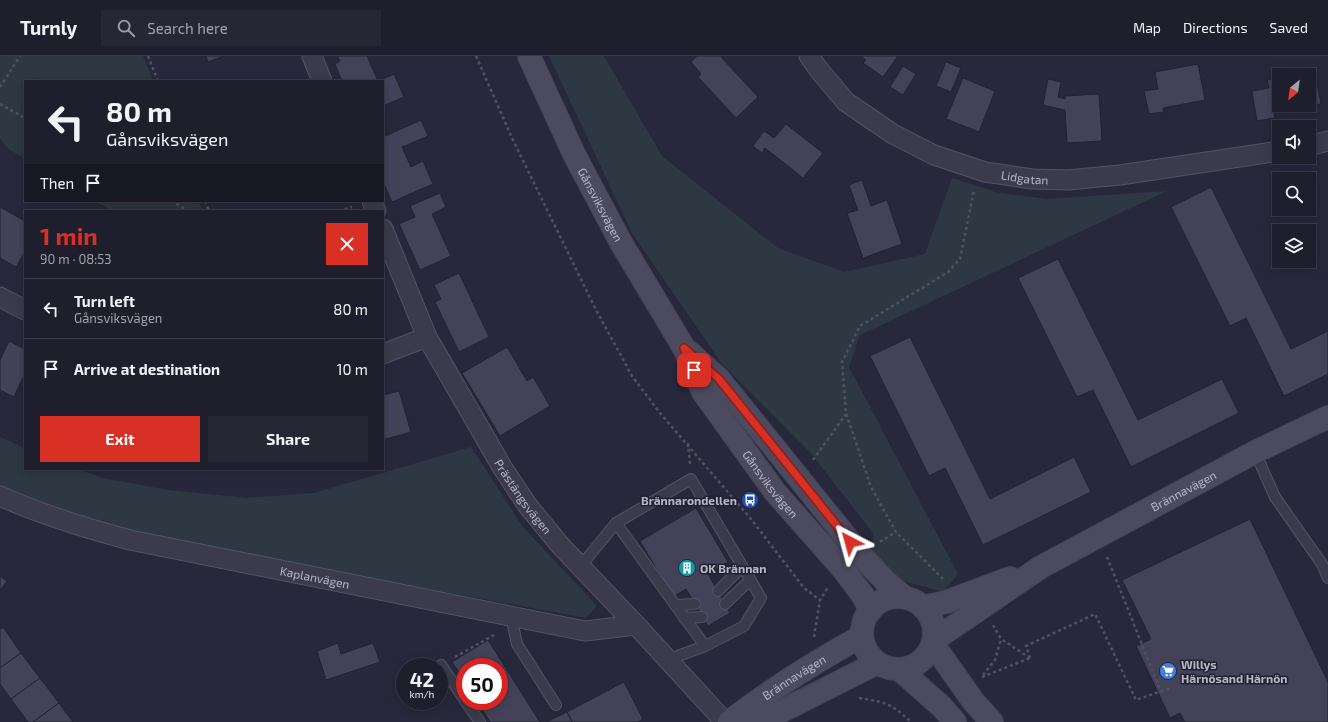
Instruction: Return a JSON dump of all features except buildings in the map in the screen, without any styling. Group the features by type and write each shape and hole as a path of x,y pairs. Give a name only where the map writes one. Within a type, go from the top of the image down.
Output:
{"main road":[{"name":"Gånsviksvägen","path":"529,56 577,160 620,241 684,348 703,392 775,492 843,569 860,591 870,611"},
{"name":"Gånsviksvägen","path":"684,348 719,379 859,553 885,581 904,597"},
{"name":"Brännavägen","path":"934,642 1041,567 1255,452 1328,417"},
{"name":"Brännavägen","path":"924,607 946,602 1041,567"},
{"path":"904,597 914,600 924,607 933,622 934,642 928,655 910,668 888,668 877,663 864,647 862,636 865,618 870,611 885,599 904,597"},
{"name":"Brännavägen","path":"729,722 763,695 820,659 862,636"},
{"path":"934,642 973,701 992,722"},
{"name":"Brännavägen","path":"736,722 774,715 877,663"},
{"path":"899,669 942,707 955,722"}],"street":[{"path":"312,56 322,80"},
{"name":"Lidgatan","path":"809,56 846,102 888,130 934,155 979,170 1032,179 1068,180 1120,175 1272,152"},
{"path":"1316,145 1328,142"},
{"name":"Prästängsvägen","path":"384,231 427,337 502,467 528,506 560,546 636,625 725,722"},
{"path":"0,297 24,309"},
{"path":"384,354 427,337"},
{"name":"Kaplanvägen","path":"0,496 30,510 71,524 130,540 512,622 585,631 636,625"}],"lane":[{"path":"1255,452 1275,497 1322,564 1328,578"},
{"path":"580,567 616,523 691,479 761,598 744,626 705,646 678,656 671,663"},
{"path":"616,523 705,646"},
{"path":"718,590 742,567"},
{"path":"725,604 750,580"},
{"path":"675,605 695,604"},
{"path":"684,618 702,617"},
{"path":"512,622 517,644 556,705"},
{"path":"448,676 456,688"},
{"path":"471,710 480,722"}],"path":[{"path":"0,87 20,56"},
{"path":"148,56 158,80"},
{"path":"476,56 513,140 595,308 632,376 660,413 688,443 751,519 804,588 820,600 814,642"},
{"path":"0,104 24,117"},
{"path":"946,580 940,577 896,532 870,487 846,413 842,362 860,326 948,272 960,258 979,170"},
{"path":"173,202 187,210"},
{"path":"812,462 846,413"},
{"path":"688,443 691,479"},
{"path":"1106,556 1161,692"},
{"path":"1030,658 1026,646 1094,614 1136,700 1170,688"},
{"path":"448,661 512,622"},
{"path":"1001,639 1030,658 994,672 980,678 995,660 1001,639"},
{"path":"856,698 885,702 901,712 911,722"}],"shaded area":[{"path":"0,56 143,56 153,80 24,80 24,158 7,148 0,138"},
{"path":"549,56 604,56 662,156 778,248 844,272 925,254 952,178 1000,193 1047,199 1167,191 860,335 849,367 958,574 943,592 904,581 872,556 873,533 810,452 722,364 632,233"},
{"path":"96,202 199,202 203,210 111,210"},
{"path":"0,437 24,448 24,470 81,470 103,478 168,490 247,498 314,493 471,447 523,527 597,606 586,618 160,539 54,511 0,487"}],"place":[{"name":"Brännarondellen","path":"750,500"},
{"name":"OK Brännan","path":"687,568"},
{"name":"Willys Härnösand Härnön","path":"1168,671"}],"route":[{"path":"694,370 684,348 719,379 850,542"}]}
